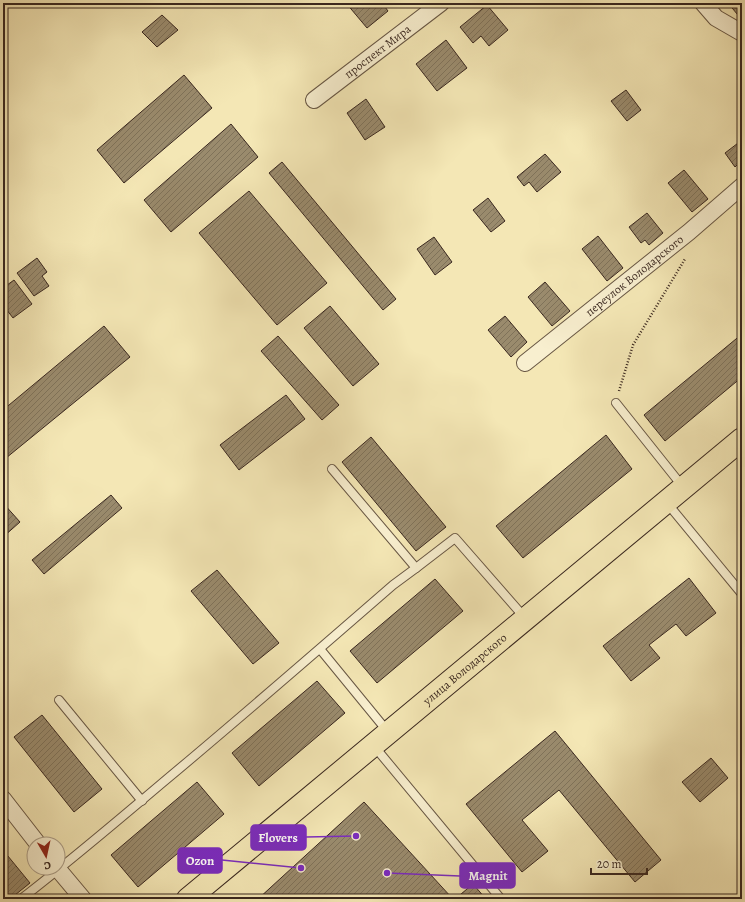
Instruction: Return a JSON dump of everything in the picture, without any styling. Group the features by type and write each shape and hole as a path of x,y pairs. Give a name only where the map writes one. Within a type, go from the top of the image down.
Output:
{"main road":[{"name":"улица Володарского","path":"188,899 667,503 742,439"}],"street":[{"name":"проспект Мира","path":"314,100 441,3"},
{"path":"703,3 716,18 742,33"},
{"name":"переулок Володарского","path":"525,363 683,237 742,186"},
{"path":"3,799 32,836"},
{"path":"64,876 83,899"}],"lane":[{"path":"616,403 684,488"},
{"path":"332,469 416,568"},
{"path":"667,503 742,594"},
{"path":"66,863 142,801 393,585 455,538 526,620"},
{"path":"320,649 381,739 501,899"},
{"path":"59,700 142,801"},
{"path":"21,899 49,876"}],"path":[{"path":"616,403 633,345 685,259"}],"building":[{"path":"346,3 382,3 388,11 367,28"},
{"path":"728,3 742,3 742,20"},
{"path":"487,5 508,30 489,46 481,36 473,43 460,27"},
{"path":"162,15 178,30 157,47 142,32"},
{"path":"446,40 467,68 437,91 416,64"},
{"path":"184,75 212,108 124,183 97,150"},
{"path":"626,90 641,110 627,121 611,101"},
{"path":"366,99 385,127 365,140 347,113"},
{"path":"231,124 258,157 171,232 144,200"},
{"path":"742,140 742,168 739,163 735,167 725,153"},
{"path":"545,154 561,172 537,192 529,182 524,186 517,177"},
{"path":"282,162 396,299 383,310 269,173"},
{"path":"684,170 708,199 692,212 668,183"},
{"path":"249,191 327,283 277,325 199,233"},
{"path":"488,198 505,221 491,232 473,210"},
{"path":"647,213 663,233 649,245 645,240 641,243 629,227"},
{"path":"598,236 623,268 607,281 582,249"},
{"path":"434,237 452,262 435,275 417,249"},
{"path":"37,258 47,272 42,276 49,286 34,296 17,273"},
{"path":"14,280 32,304 13,318 3,305 3,288"},
{"path":"545,282 570,311 552,326 528,297"},
{"path":"330,306 379,364 353,386 304,328"},
{"path":"505,316 527,342 511,357 488,330"},
{"path":"104,326 130,357 6,458 3,455 3,410"},
{"path":"742,334 742,377 665,441 644,415"},
{"path":"278,336 339,405 322,420 261,351"},
{"path":"286,395 305,419 239,470 220,445"},
{"path":"606,435 632,469 523,558 496,526"},
{"path":"371,437 446,527 416,551 342,462"},
{"path":"111,495 122,508 44,574 32,560"},
{"path":"3,503 20,522 3,537"},
{"path":"217,570 279,643 253,664 191,591"},
{"path":"689,578 716,613 686,636 676,624 649,645 660,658 631,681 603,646"},
{"path":"435,579 463,611 377,683 350,651"},
{"path":"317,681 345,713 259,786 232,753"},
{"path":"42,715 102,789 74,812 14,737"},
{"path":"555,731 661,860 635,882 559,790 522,820 548,851 522,872 466,804"},
{"path":"711,758 728,778 700,802 682,782"},
{"path":"197,782 224,814 138,887 111,855"},
{"path":"364,802 452,898 451,899 258,899"},
{"path":"3,850 30,883 10,899 3,899"},
{"path":"473,884 486,899 455,899"}],"place":[{"name":"Flovers","path":"356,836"},
{"name":"Ozon","path":"301,868"},
{"name":"Magnit","path":"387,873"}]}
